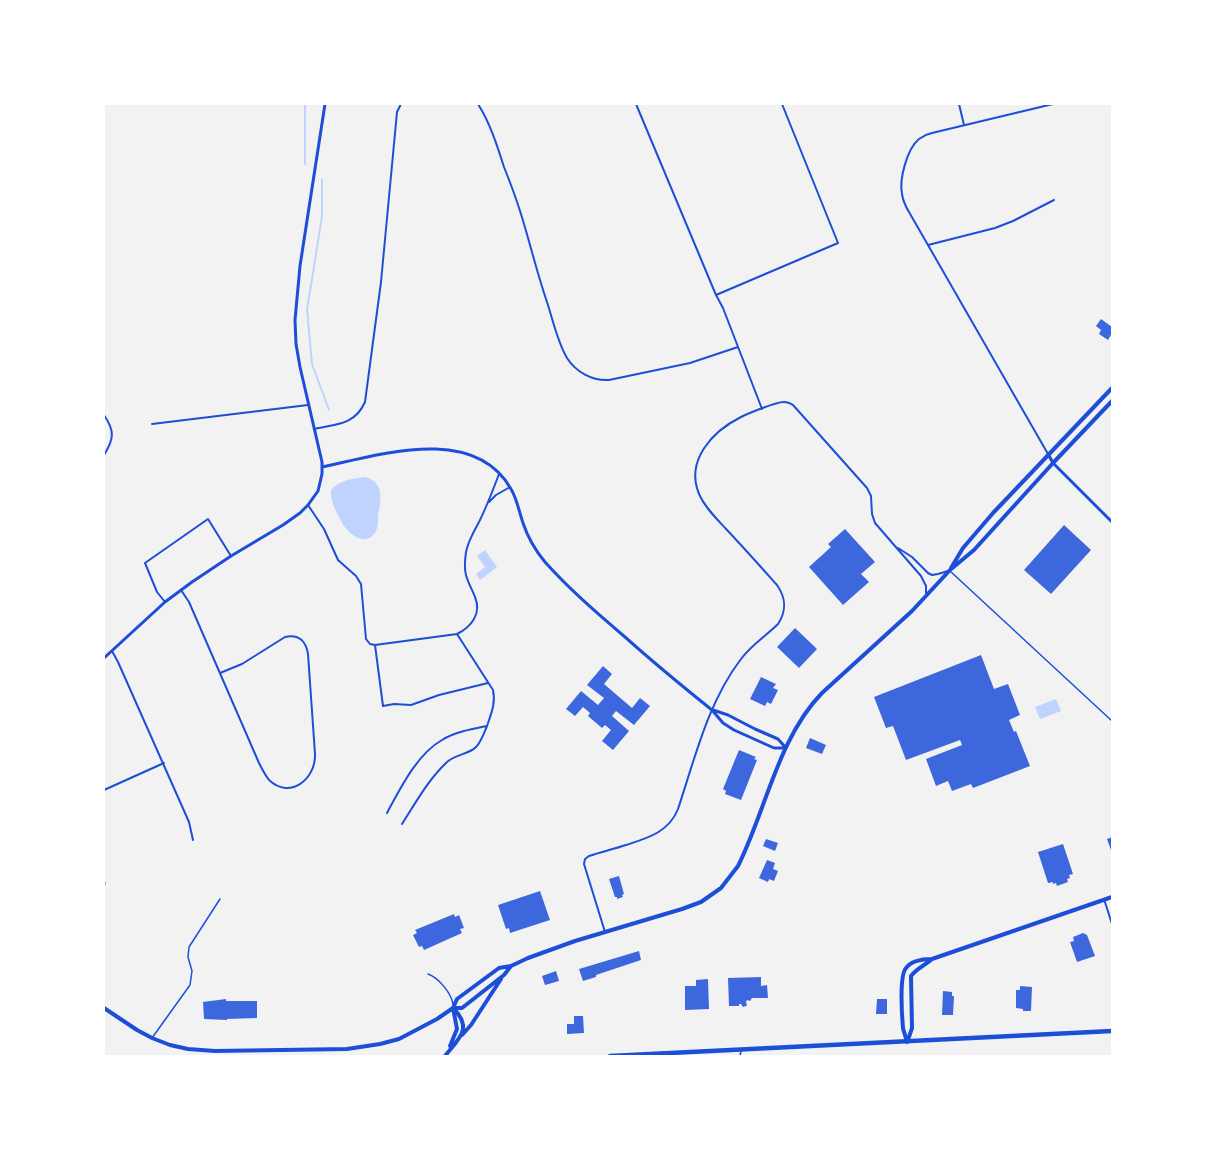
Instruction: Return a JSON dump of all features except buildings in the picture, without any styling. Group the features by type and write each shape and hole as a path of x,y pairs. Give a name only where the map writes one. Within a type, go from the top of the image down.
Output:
{"highway":[{"path":"610,1056 1113,1031"}],"main road":[{"path":"950,570 963,548 993,513 1113,388"},
{"path":"104,1008 152,1038 178,1047 206,1051 347,1048 380,1044 399,1039 427,1025 453,1008 457,999 499,968 688,907 712,895 726,883 738,866 786,748 799,722 816,699 904,619 950,570 974,550 1113,401"},
{"path":"907,1042 903,1029 902,979 906,967 921,959 932,959 1113,897"},
{"path":"907,1042 912,1028 911,976 932,959"},
{"path":"446,1054 471,1024 511,966"},
{"path":"453,1008 462,1008 504,975"},
{"path":"453,1008 462,1020 462,1035"},
{"path":"446,1054 457,1029 453,1008"}],"street":[{"path":"104,658 181,590 231,556 284,525 308,505 320,484 322,467 297,350 296,309 301,256 325,104"},
{"path":"314,429 353,419 365,402 381,282 397,112 401,104"},
{"path":"478,104 493,136 521,214 562,348 576,368 585,375 602,380 629,377 690,363 738,347"},
{"path":"636,104 723,308 762,409"},
{"path":"716,295 838,243 782,104"},
{"path":"959,104 964,124"},
{"path":"1053,104 964,124 921,138 914,145 906,161 902,197 1053,463 1113,522"},
{"path":"928,245 995,228 1054,200"},
{"path":"606,932 585,859 646,839 668,826 678,809 711,710 737,664 778,624 785,609 782,591 706,506 700,496 696,484 696,468 698,459 712,437 733,421 762,409 781,402 793,405 867,488 871,496 873,519 921,576 926,586 927,596"},
{"path":"152,424 308,405"},
{"path":"104,415 113,432 104,455"},
{"path":"322,467 392,453 436,449 469,454 488,463 510,487 531,544 546,563 607,622 711,710 723,723 774,748 786,748"},
{"path":"308,505 324,529 338,560 360,581 364,602 366,639 370,644 457,634 472,623 477,612 477,600 466,574 465,558 499,473"},
{"path":"487,505 496,495 510,487"},
{"path":"165,602 145,563 208,519 231,556"},
{"path":"896,546 912,557 928,573 938,574 950,570"},
{"path":"181,590 189,602 259,763 268,779 277,785 288,787 298,785 307,779 315,766 315,754 308,654 303,640 292,636 285,637 242,664 220,673"},
{"path":"402,824 430,780 450,759 474,749 487,726 494,699 493,690 457,634"},
{"path":"375,645 383,706 411,705 439,695 488,683"},
{"path":"112,651 164,762 189,822 193,840"},
{"path":"711,710 728,715 778,738 786,748"},
{"path":"387,813 408,775 434,746 449,736 487,726"},
{"path":"104,790 164,762"},
{"path":"1104,900 1113,924"}],"lane":[{"path":"950,570 1113,721"},
{"path":"152,1038 190,985 192,971 188,957 189,947 220,899"},
{"path":"428,974 435,976 451,998 453,1008"},
{"path":"740,1056 741,1050"}],"water":[{"path":"365,477 371,479 379,487 378,526 370,538 360,539 343,525 334,506 331,490 342,482"},
{"path":"485,550 497,567 480,580 476,574 485,567 477,556"},
{"path":"1056,699 1061,711 1040,719 1035,707"}],"waterway":[{"path":"305,104 305,164"},
{"path":"322,180 322,216 307,309 312,364 329,410"}]}
